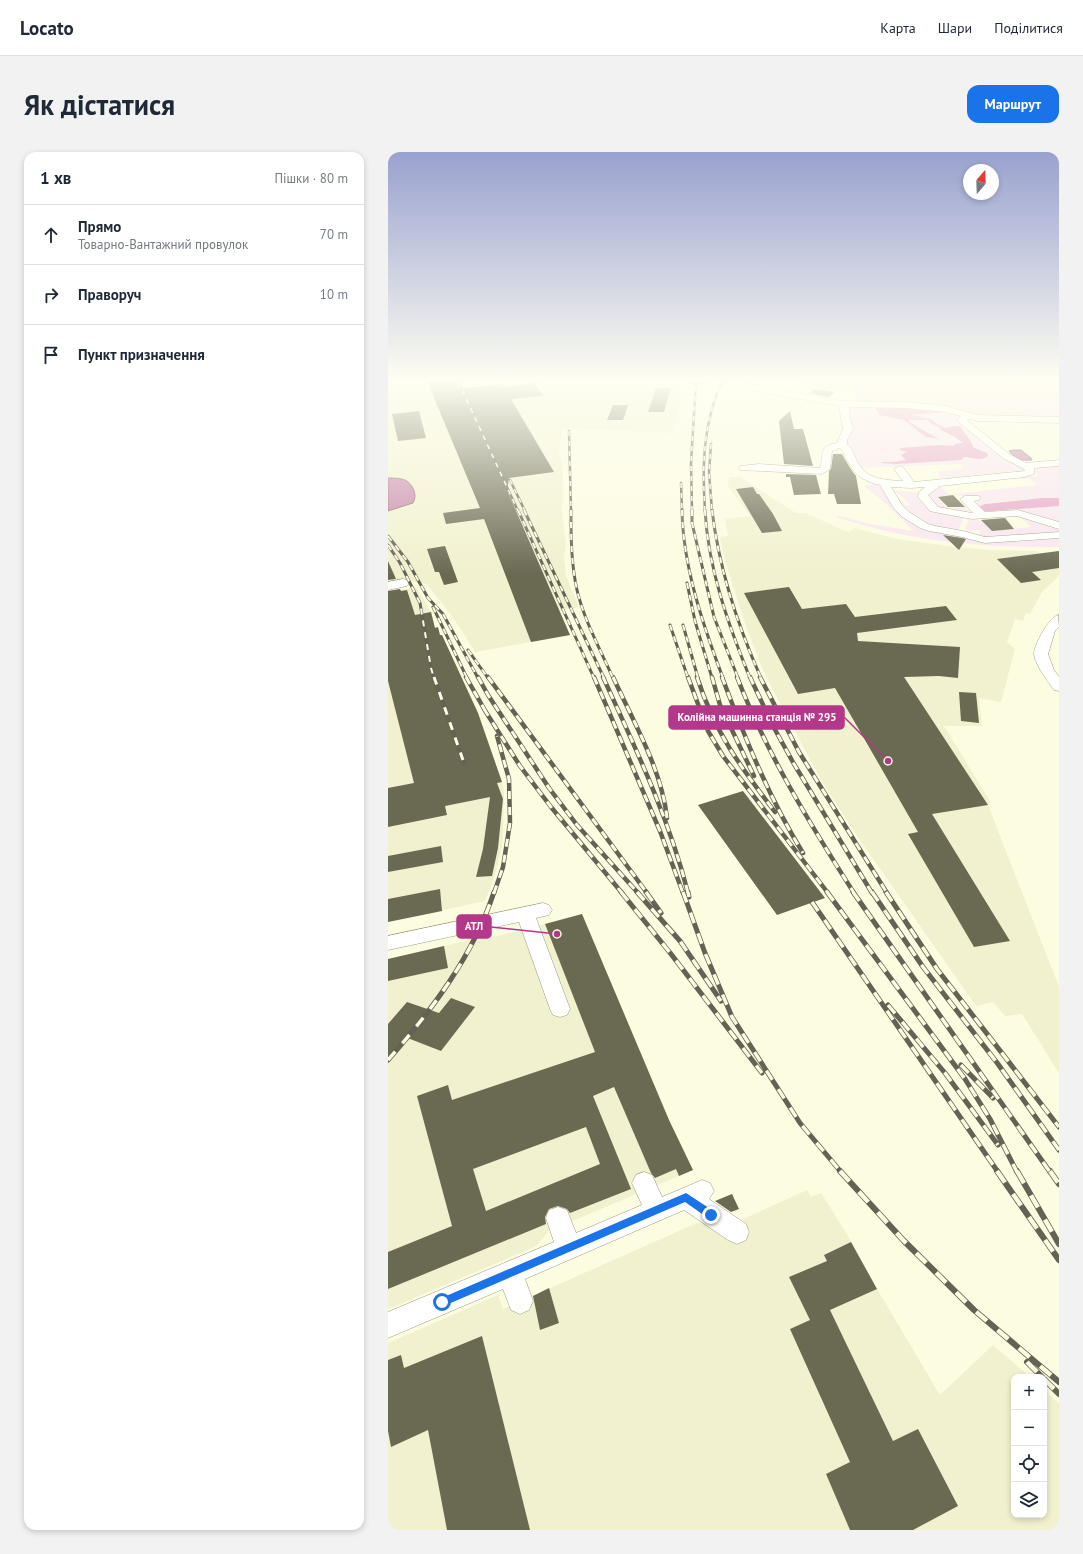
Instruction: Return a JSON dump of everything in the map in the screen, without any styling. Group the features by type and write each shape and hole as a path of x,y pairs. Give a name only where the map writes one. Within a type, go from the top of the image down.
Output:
{"street":[{"path":"744,468 822,471 826,470 825,452 834,446 840,445"},
{"path":"842,445 847,450 854,464 862,475 870,480 884,483 912,485 1025,474 1030,472 1026,466 1006,456 993,445"},
{"path":"1026,466 1059,462"},
{"path":"899,469 912,485"},
{"path":"884,483 898,507 914,521 933,529 963,534 979,539 996,540 1059,534"},
{"path":"936,483 927,490 923,497 934,508 968,516 1018,513 1059,526"},
{"path":"975,498 965,499 982,516"},
{"path":"963,534 962,528 968,516"},
{"path":"388,586 403,583"},
{"path":"1059,621 1058,619 1049,632 1041,654 1047,670 1059,687"},
{"path":"388,943 534,912 560,1009"},
{"path":"644,1183 656,1210"},
{"path":"388,1325 694,1194 737,1232"},
{"path":"558,1218 569,1248"},
{"path":"510,1273 520,1301"}],"shaded area":[{"path":"388,445 560,445 559,453 562,462 563,475 562,514 566,544 564,558 566,576 579,607 560,611 570,635 475,652 454,619 427,584 396,579 388,580"},
{"path":"847,445 993,445 1026,470 1025,472 1018,474 1016,471 969,475 970,478 950,480 946,477 940,478 938,472 963,468 960,464 858,468"},
{"path":"937,445 973,445 974,448 987,453 988,456 982,459 964,457 961,460 896,464 882,463 906,460 901,455 907,452 900,450 900,448"},
{"path":"1021,450 1032,460 1022,460 1016,458 1009,451"},
{"path":"1059,464 1059,498 1003,501 978,507 972,501 980,500 975,496 964,497 954,494 1037,485 1029,478 1021,479 1018,476 1039,476 1035,472 1036,469 1042,466"},
{"path":"729,477 740,477 796,513 805,513 848,532 855,528 897,539 955,547 1037,551 1040,554 1059,551 1059,576 1042,592 1030,614 1026,613 1023,621 1015,619 1007,642 1015,649 1001,702 979,698 982,726 944,726 990,801 988,805 1059,987 1059,1073 1022,1014 1005,1016 993,1002 976,1006 853,830 823,783 762,668 746,626 725,561 720,537 728,536 725,519 750,516 728,486"},
{"path":"388,478 403,479 410,484 415,493 413,503 388,511"},
{"path":"875,483 880,485 909,520 984,542 1059,537 1059,547 1002,546 946,541 891,532 836,517 840,516 870,524 913,531 887,505 864,486"},
{"path":"940,486 949,495 937,497 948,509 965,507 972,514 937,508 925,497"},
{"path":"896,490 919,493 921,499 962,518 963,519 958,531 935,528 902,509 897,500 901,500 906,506 910,505 902,496 895,492"},
{"path":"1042,498 1059,498 1059,506 992,511 983,511 978,507 985,504"},
{"path":"1059,506 1059,524 1018,509"},
{"path":"1019,515 1059,528 1059,533 986,539 976,535 981,533 979,530 967,531 965,528 969,520 973,519 979,520 992,531 1031,527"},
{"path":"416,587 431,612 435,627 438,627 440,635 442,635 478,713 502,782 504,791 502,847 494,878 485,901 388,922 388,593"},
{"path":"582,914 669,1120 693,1170 549,1231 537,1245 530,1249 388,1309 388,959 466,941 472,933 488,938"},
{"path":"807,1190 811,1197 821,1193 848,1236 877,1289 940,1395 993,1345 1027,1374 1011,1374 1011,1518 1047,1518 1047,1393 1059,1403 1059,1530 388,1530 388,1343 498,1295 503,1309 697,1223 747,1227 743,1219"}],"building":[{"path":"454,445 538,445 554,472 509,478 507,490 570,635 531,642 484,519 446,524 443,513 480,508"},
{"path":"782,445 807,445 813,466 784,464"},
{"path":"833,454 842,454 856,476 861,504 837,504 834,494 828,494 829,471 831,469"},
{"path":"786,474 816,475 821,494 794,495 790,477 786,477"},
{"path":"753,487 773,514 782,531 762,533 736,489"},
{"path":"953,495 965,507 948,507 938,497"},
{"path":"1005,518 1014,529 992,531 981,520"},
{"path":"943,535 962,538 966,539 959,550"},
{"path":"445,546 458,582 444,585 439,572 435,572 427,549"},
{"path":"1059,551 1059,568 1032,572 1041,580 1021,583 997,559"},
{"path":"388,561 396,579 388,580"},
{"path":"789,587 802,609 846,604 855,617 946,606 957,620 857,633 858,641 960,647 958,678 939,676 904,677 988,805 932,814 1010,941 974,947 908,834 918,832 835,688 798,694 744,593"},
{"path":"400,589 401,591 407,590 415,615 431,612 435,628 438,627 440,635 442,635 478,713 502,782 497,783 503,799 498,848 492,876 476,877 483,849 490,797 445,806 447,815 388,827 388,788 414,783 388,681 388,591"},
{"path":"959,692 976,693 979,723 961,721"},
{"path":"743,791 825,898 777,915 698,805"},
{"path":"441,846 443,862 388,872 388,856"},
{"path":"440,889 442,911 388,922 388,899"},
{"path":"582,914 669,1120 693,1170 679,1176 676,1169 655,1178 651,1173 614,1087 593,1096 631,1189 570,1213 567,1209 558,1206 549,1209 545,1217 546,1224 388,1289 388,1252 452,1226 417,1096 448,1085 452,1100 595,1052 545,924","holes":["586,1127 600,1164 486,1211 473,1169"]},
{"path":"444,946 448,968 388,981 388,959"},
{"path":"451,998 475,1007 441,1051 405,1037 388,1059 388,1024 407,1002 439,1013"},
{"path":"732,1194 739,1209 731,1212 715,1201"},
{"path":"851,1242 877,1289 830,1310 893,1441 918,1429 958,1506 913,1530 850,1530 826,1474 850,1462 790,1329 810,1320 789,1277 827,1261 824,1255"},
{"path":"549,1288 559,1323 540,1330 533,1296"},
{"path":"482,1336 530,1530 447,1530 428,1430 391,1447 388,1431 388,1360 401,1355 404,1368"}],"railway":[{"path":"488,445 518,511"},
{"path":"569,445 571,511"},
{"path":"692,445 692,511"},
{"path":"705,445 705,511"},
{"path":"711,445 709,472 712,511"},
{"path":"510,480 525,511"},
{"path":"681,483 682,511"},
{"path":"518,510 594,678"},
{"path":"524,510 604,678"},
{"path":"682,510 686,553 695,596 723,678"},
{"path":"705,510 710,553 720,596 750,678"},
{"path":"712,510 719,554 730,596 744,637 761,678"},
{"path":"571,511 572,560 577,590 588,623 613,678"},
{"path":"692,511 692,523 714,617 738,678"},
{"path":"388,536 408,562 428,598 443,614 478,678"},
{"path":"388,545 400,563 420,603 434,678"},
{"path":"687,583 695,621 712,678"},
{"path":"433,607 467,678"},
{"path":"670,625 688,678"},
{"path":"683,625 698,678"},
{"path":"468,650 488,678"},
{"path":"434,677 464,763"},
{"path":"466,677 486,712"},
{"path":"478,677 488,695 549,788 577,825 638,893"},
{"path":"488,677 647,893"},
{"path":"594,677 660,831 683,893"},
{"path":"603,677 639,756 661,810 688,893"},
{"path":"613,677 638,728 653,764 664,800 667,818"},
{"path":"688,677 708,731 723,756 828,893"},
{"path":"697,677 704,697 720,732 740,764 775,812"},
{"path":"712,677 720,705 754,776"},
{"path":"722,677 768,789 803,853"},
{"path":"737,677 762,734 790,788 854,893"},
{"path":"750,677 773,726 794,764 872,893"},
{"path":"760,677 799,752 887,893"},
{"path":"486,712 520,766 551,807 622,893"},
{"path":"494,893 503,867 510,823 509,779 497,736"},
{"path":"388,1060 420,1022 450,981 475,938 494,892"},
{"path":"621,892 671,954 762,1073"},
{"path":"637,892 680,941 721,1001"},
{"path":"646,892 661,913"},
{"path":"683,892 705,953 732,1017 800,1123 841,1172"},
{"path":"688,892 689,897"},
{"path":"827,892 965,1079 990,1119 1017,1172"},
{"path":"853,892 1050,1172"},
{"path":"872,892 923,967 998,1064 1059,1150"},
{"path":"886,892 937,969 1059,1127"},
{"path":"812,902 998,1172"},
{"path":"888,1005 945,1073 998,1145"},
{"path":"961,1065 993,1098"},
{"path":"840,1171 904,1241 974,1310 1059,1382"},
{"path":"997,1171 1059,1260"},
{"path":"1017,1171 1059,1244"},
{"path":"1050,1171 1059,1184"},
{"path":"1027,1362 1039,1374"},
{"path":"1047,1382 1059,1394"}],"place":[{"name":"Колійна машинна станція № 295","path":"888,761"},
{"name":"АТЛ","path":"557,934"}],"route":[{"path":"442,1302 686,1198 711,1215"}]}
